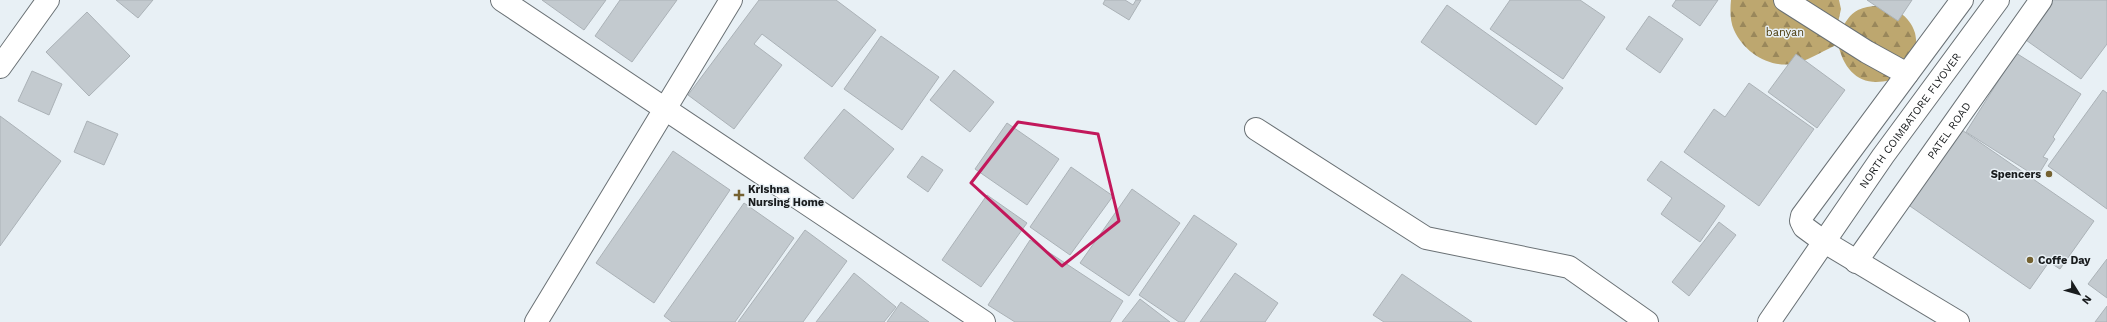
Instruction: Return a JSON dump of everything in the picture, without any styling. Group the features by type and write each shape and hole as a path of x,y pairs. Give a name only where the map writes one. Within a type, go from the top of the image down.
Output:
{"street":[{"path":"0,67 48,0"},
{"path":"502,0 663,109 984,322"},
{"path":"536,322 663,109 731,0"},
{"path":"1785,0 1867,52 1907,74"},
{"path":"1958,322 1823,241 1804,227 1800,221 1802,216 1962,0"},
{"name":"NORTH COIMBATORE FLYOVER","path":"1768,322 1823,241 1998,0"},
{"name":"PATEL ROAD","path":"1856,262 2041,0"},
{"path":"1256,128 1426,238 1569,267 1647,322"}],"highlighted area":[{"path":"1018,122 1098,134 1119,221 1062,266 971,183"}],"green space":[{"name":"banyan","path":"1731,0 1839,0 1841,9 1837,27 1841,31 1848,19 1858,10 1875,6 1892,9 1906,18 1911,25 1915,33 1916,51 1894,78 1880,82 1870,82 1855,75 1845,62 1838,44 1813,57 1797,63 1788,65 1769,62 1760,58 1745,46 1734,30 1730,12"}],"building":[{"path":"116,0 153,0 138,18"},
{"path":"542,0 606,0 584,30"},
{"path":"620,0 677,0 632,62 595,36"},
{"path":"759,0 836,0 876,30 832,87 762,34 754,44 782,65 734,129 688,95"},
{"path":"1105,0 1125,0 1133,5 1136,0 1141,0 1129,20 1103,4"},
{"path":"1510,0 1580,0 1605,17 1563,79 1490,29"},
{"path":"1676,0 1718,0 1700,26 1672,6"},
{"path":"1867,0 1912,0 1898,21"},
{"path":"2051,0 2107,0 2107,44 2081,79 2023,38"},
{"path":"1447,5 1563,88 1536,125 1421,42"},
{"path":"87,12 130,56 89,96 46,52"},
{"path":"1649,16 1683,39 1660,73 1626,49"},
{"path":"881,36 939,77 902,130 844,89"},
{"path":"2016,53 2081,94 2053,137 2055,139 2043,157 2048,159 2037,177 1966,132"},
{"path":"1796,54 1845,90 1817,128 1768,92"},
{"path":"954,70 994,102 970,132 930,100"},
{"path":"32,71 62,84 49,115 18,101"},
{"path":"1749,83 1814,129 1759,206 1684,152 1714,109 1725,117"},
{"path":"2103,90 2107,93 2107,209 2048,166"},
{"path":"844,109 894,149 853,199 804,158"},
{"path":"0,116 61,161 0,246"},
{"path":"87,121 118,134 104,165 74,152"},
{"path":"1007,123 1059,159 1027,205 975,169"},
{"path":"1959,128 2094,221 2060,269 2049,262 2030,289 1907,204"},
{"path":"673,151 730,190 654,303 596,263"},
{"path":"922,156 943,170 928,192 907,177"},
{"path":"1661,161 1725,206 1700,242 1661,214 1672,198 1647,180"},
{"path":"1071,167 1113,196 1070,255 1030,227"},
{"path":"1132,189 1180,223 1129,296 1080,263"},
{"path":"987,195 1027,223 981,287 942,260"},
{"path":"744,203 794,238 735,322 672,322 664,316"},
{"path":"1194,215 1237,244 1184,322 1179,322 1139,295"},
{"path":"1719,222 1736,235 1689,296 1672,282"},
{"path":"805,230 847,261 803,322 738,322"},
{"path":"1030,240 1123,301 1110,322 1015,322 988,305"},
{"path":"2107,259 2107,298 2088,284"},
{"path":"854,273 896,307 884,322 816,322"},
{"path":"1235,273 1278,303 1265,322 1200,322"},
{"path":"1402,274 1472,322 1384,322 1373,315"},
{"path":"1140,299 1170,322 1122,322"},
{"path":"901,302 929,322 887,322"},
{"path":"2107,306 2107,322 2095,322"}],"place":[{"name":"Spencers","path":"2049,174"},
{"name":"Krishna Nursing Home","path":"739,195"},
{"name":"Coffe Day","path":"2030,260"}]}
